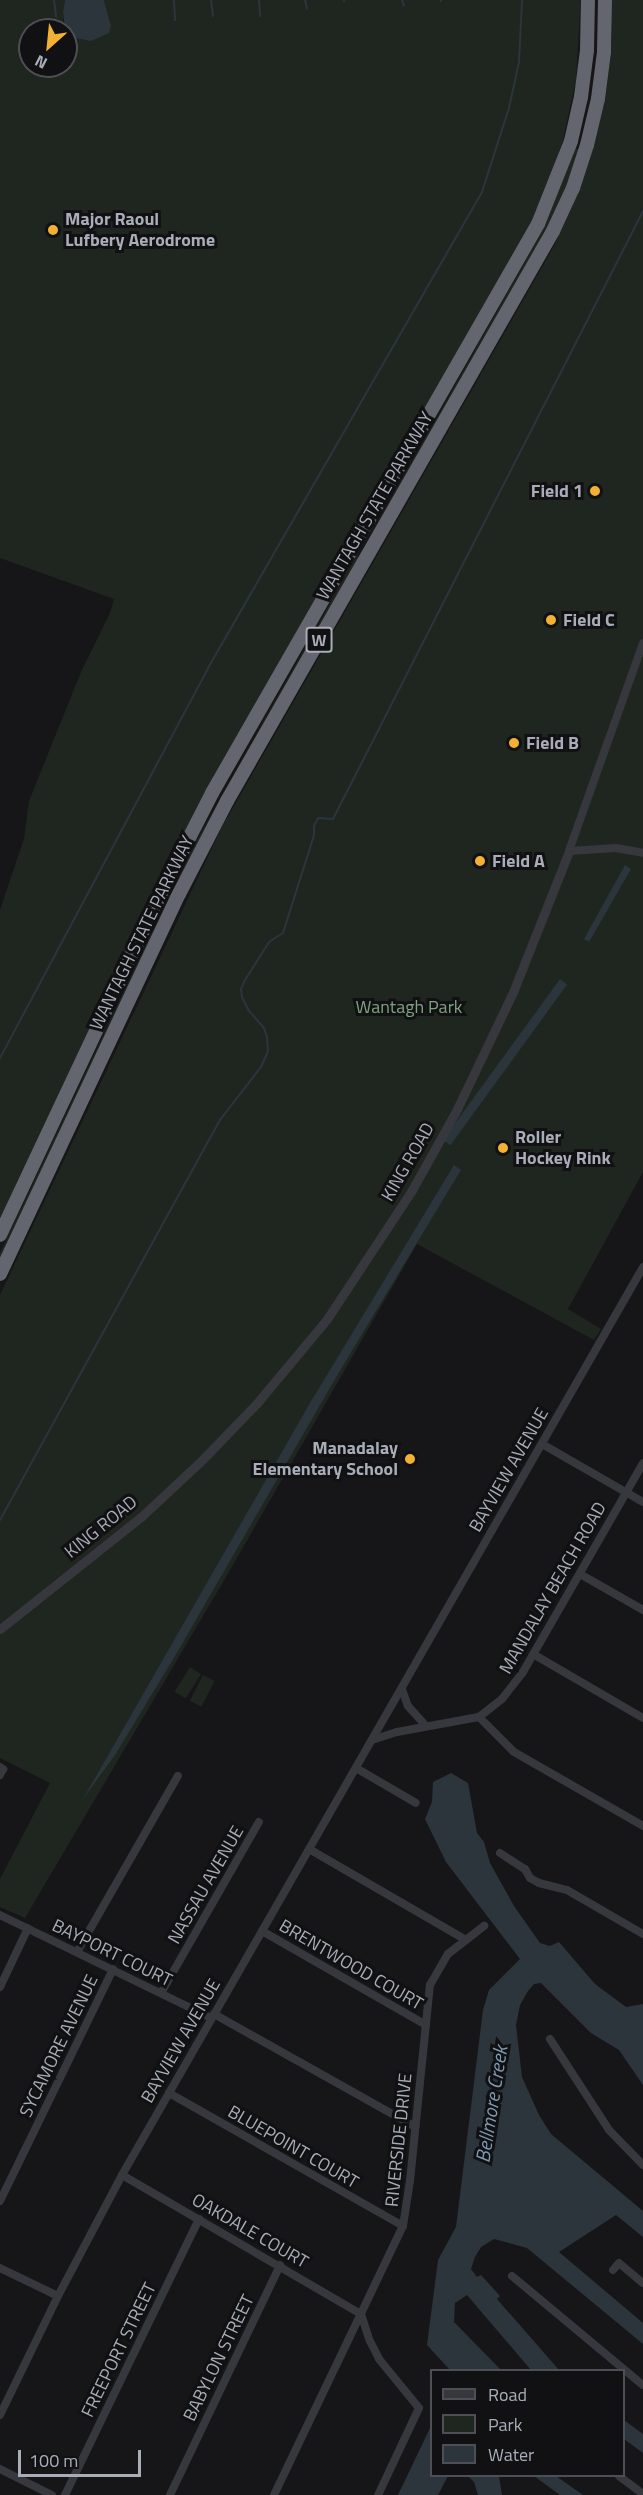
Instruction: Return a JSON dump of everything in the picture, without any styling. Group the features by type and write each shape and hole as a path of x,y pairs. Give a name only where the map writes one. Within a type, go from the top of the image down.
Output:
{"highway":[{"name":"WANTAGH STATE PARKWAY","path":"0,1235 164,887 212,793 538,224 568,151 581,97 587,50 588,0"},
{"name":"WANTAGH STATE PARKWAY","path":"0,1274 179,894 227,801 553,231 573,188 587,145 598,99 604,52 604,0"}],"street":[{"name":"KING ROAD","path":"0,1629 141,1517 203,1459 292,1363 327,1319 384,1234 457,1109 513,992 569,851 643,643"},
{"path":"569,851 616,848 643,853"},
{"name":"BAYVIEW AVENUE","path":"0,2415 58,2296 122,2175 643,1267"},
{"path":"542,1444 643,1502"},
{"name":"MANDALAY BEACH ROAD","path":"479,1717 514,1685 643,1463"},
{"path":"580,1574 643,1610"},
{"name":"KING ROAD","path":"0,1620 44,1593"},
{"path":"533,1654 643,1718"},
{"path":"402,1689 408,1706 426,1726"},
{"path":"372,1740 426,1726 479,1717 514,1752 643,1826"},
{"path":"356,1768 416,1803"},
{"path":"77,1952 178,1776"},
{"name":"NASSAU AVENUE","path":"161,1993 259,1822"},
{"path":"309,1849 466,1940"},
{"path":"500,1853 525,1869 531,1878 539,1883 567,1890 643,1934"},
{"name":"BAYPORT COURT","path":"0,1915 212,2016 415,2127"},
{"name":"RIVERSIDE DRIVE","path":"274,2495 403,2226 407,2211 429,1992 435,1974 448,1954 484,1926"},
{"path":"0,1987 28,1928"},
{"name":"BRENTWOOD COURT","path":"262,1931 426,2025"},
{"name":"SYCAMORE AVENUE","path":"0,2201 113,1970"},
{"path":"550,2039 609,2130 643,2165"},
{"name":"BLUEPOINT COURT","path":"169,2093 403,2226"},
{"name":"OAKDALE COURT","path":"122,2175 361,2314"},
{"name":"FREEPORT STREET","path":"65,2495 199,2219"},
{"path":"613,2270 619,2263 643,2283"},
{"name":"BABYLON STREET","path":"170,2495 280,2265"},
{"path":"0,2268 58,2296"},
{"path":"512,2276 624,2369"},
{"path":"361,2314 379,2359 419,2408 378,2495"},
{"path":"625,2370 643,2385"},
{"path":"0,2469 52,2495"},
{"path":"622,2477 643,2493"}],"green space":[{"path":"0,0 65,0 63,18 18,18 18,78 78,78 78,32 110,21 104,0 580,0 576,80 563,140 549,184 529,229 242,728 0,1220 0,910 24,839 29,801 81,672 110,613 114,599 0,558"},
{"name":"Wantagh Park","path":"611,0 643,0 643,1172 568,1309 601,1329 594,1340 417,1244 226,1577 25,1918 0,1907 0,1879 50,1783 0,1758 0,1295 222,827 554,246 577,196 605,102 612,42"},
{"path":"575,148 579,149 571,175 547,232 364,546 543,230"},
{"path":"357,555 360,558 256,739 0,1262 0,1253 188,856"},
{"path":"190,1667 201,1674 186,1698 175,1692"},
{"path":"203,1675 215,1681 201,1707 190,1701"}],"water":[{"path":"65,0 104,0 111,26 109,33 91,41 78,38 78,18 64,18"},
{"path":"625,865 631,869 589,942 584,939"},
{"path":"560,979 567,984 450,1145 443,1140"},
{"path":"454,1165 461,1170 338,1374 175,1656 115,1755 83,1799 310,1403"},
{"name":"Bellmore Creek","path":"451,1773 468,1783 477,1833 484,1842 490,1863 514,1906 540,1943 550,1946 559,1942 595,1984 626,2007 643,2004 643,2085 619,2050 591,2033 541,1983 534,1984 520,2005 516,2025 522,2077 539,2115 551,2134 643,2211 643,2237 616,2215 559,2252 643,2323 643,2344 527,2248 494,2239 481,2247 475,2257 471,2269 477,2277 481,2275 500,2296 497,2299 558,2369 530,2369 467,2295 455,2303 454,2322 500,2369 449,2369 427,2345 438,2260 456,2227 483,2010 489,1990 520,1959 446,1862 425,1819 432,1802 433,1782"},
{"path":"625,2421 643,2434 643,2453 625,2440"},
{"path":"430,2428 430,2477 447,2477 438,2495 398,2495"},
{"path":"469,2477 499,2477 502,2495 478,2495 474,2482"},
{"path":"535,2477 557,2477 583,2495 560,2495"}],"waterway":[{"path":"54,0 56,17"},
{"path":"174,0 175,20"},
{"path":"211,0 213,16"},
{"path":"259,0 260,16"},
{"path":"305,0 307,9"},
{"path":"402,0 404,6"},
{"path":"0,1058 208,668 482,192 509,108 519,62 522,0"},
{"path":"0,1520 220,1120 261,1067 268,1051 267,1037 264,1028 249,1011 242,997 241,989 245,980 269,942 283,933 314,835 314,826 318,818 333,819 643,211"}],"place":[{"name":"Major Raoul Lufbery Aerodrome","path":"53,230"},
{"name":"Field 1","path":"595,491"},
{"name":"Field C","path":"551,620"},
{"name":"Field B","path":"514,743"},
{"name":"Field A","path":"480,861"},
{"name":"Roller Hockey Rink","path":"503,1148"},
{"name":"Manadalay Elementary School","path":"410,1459"}]}
